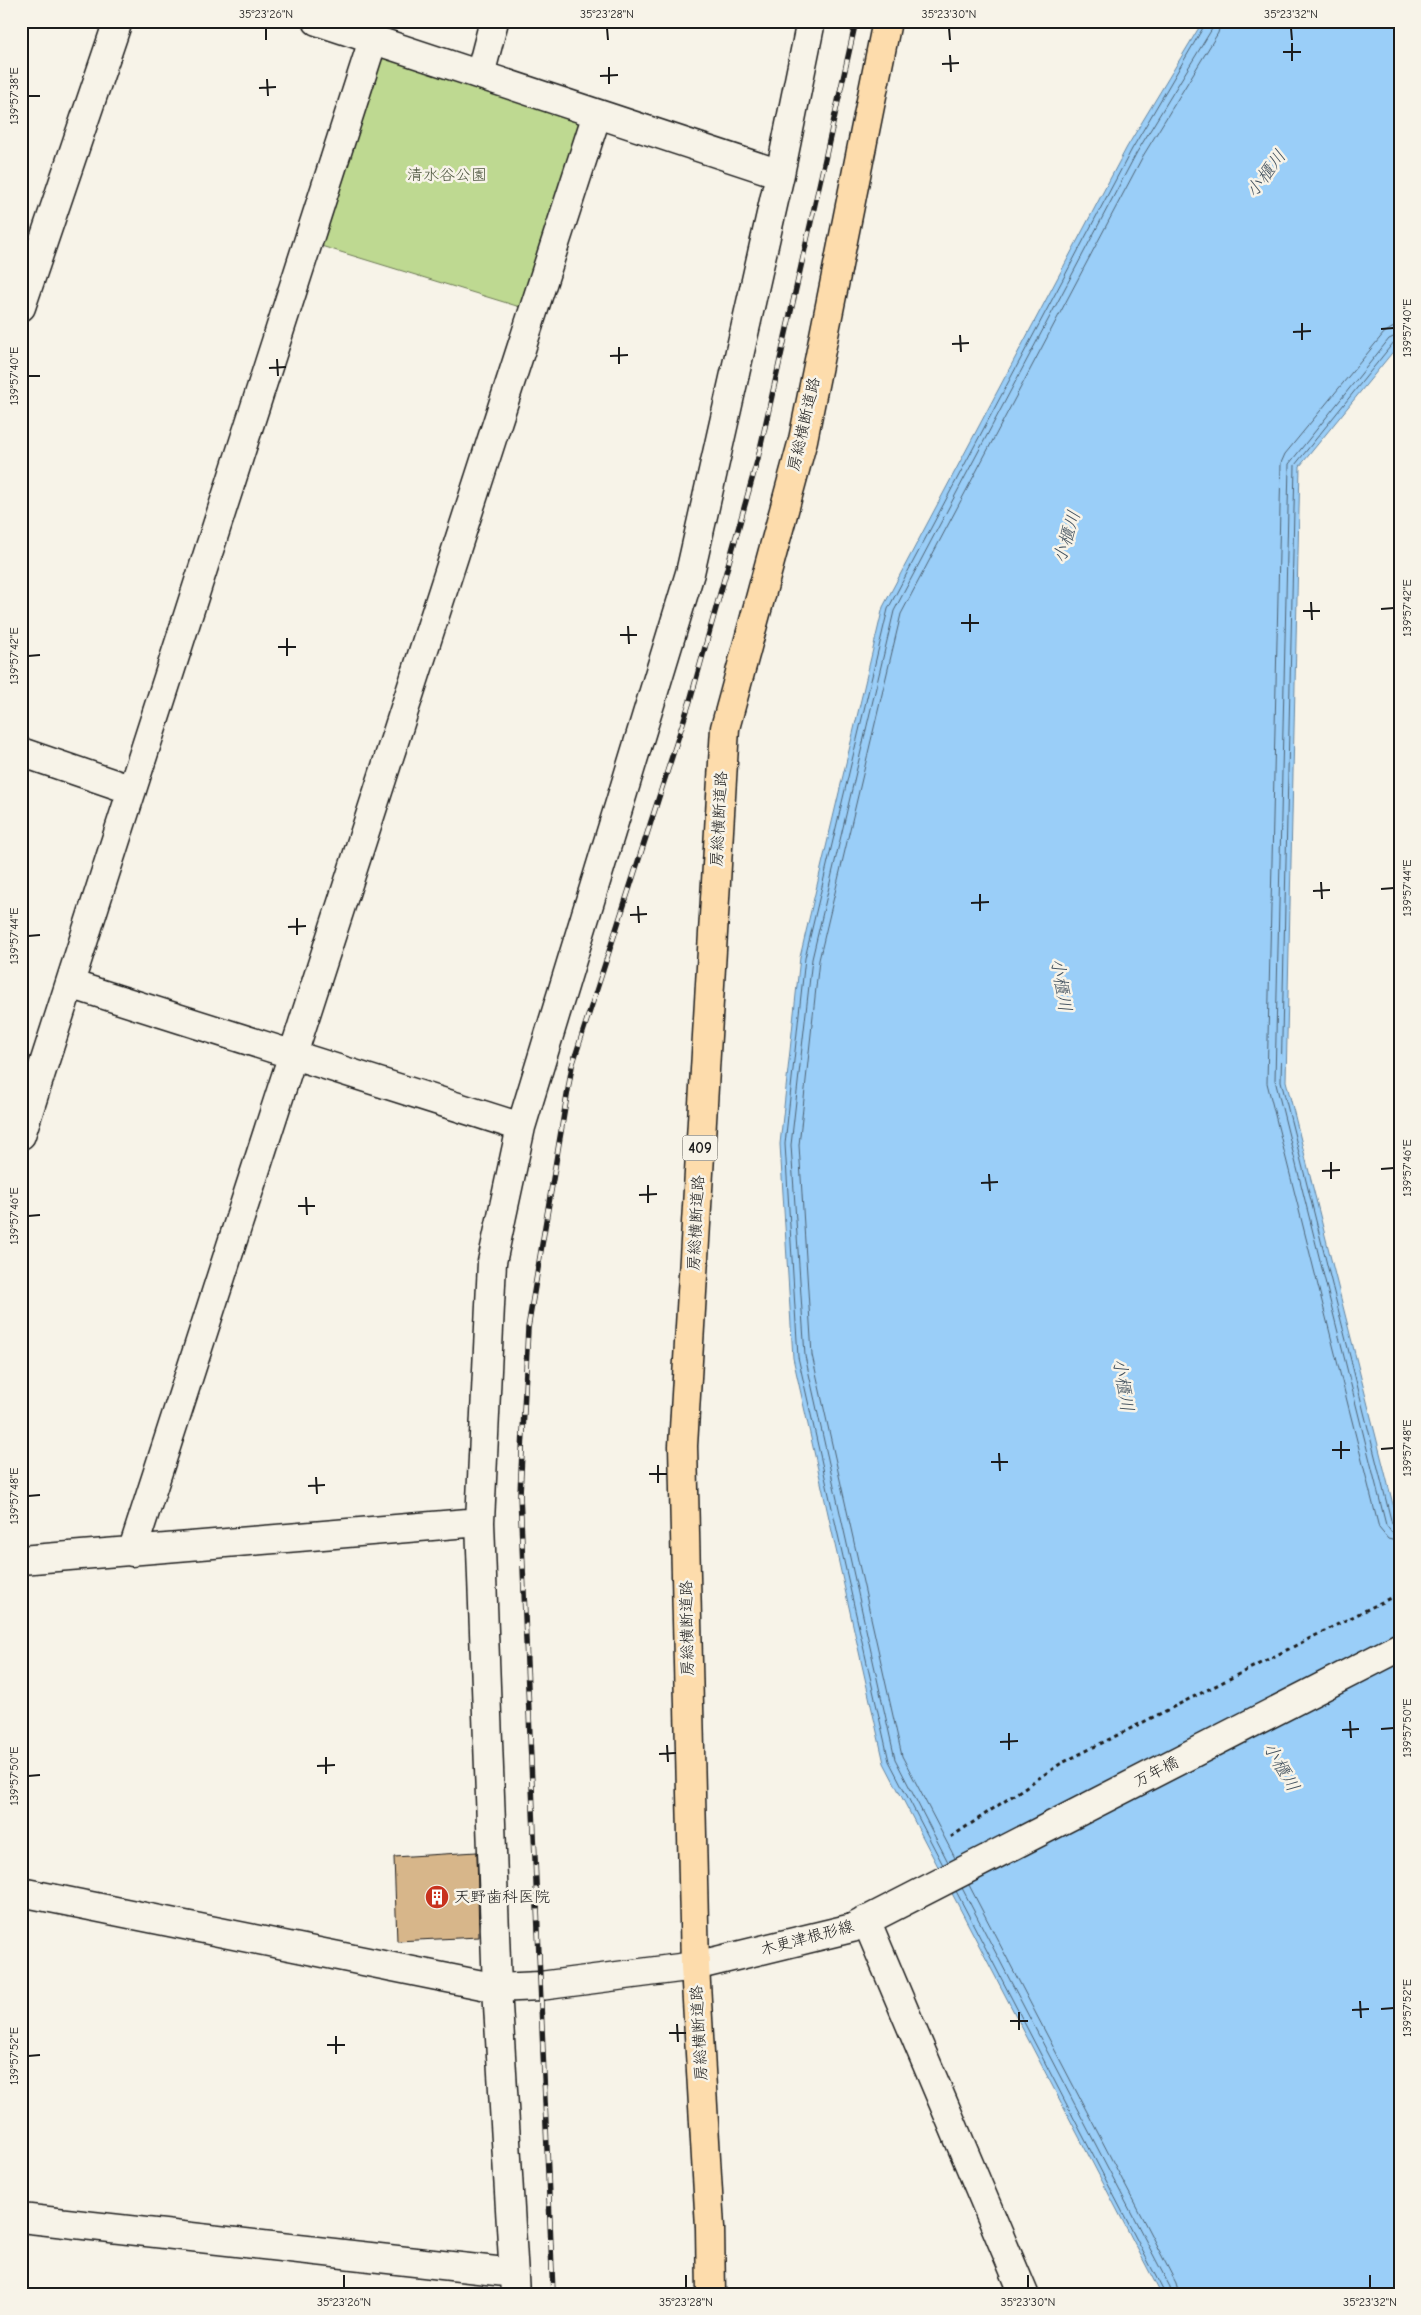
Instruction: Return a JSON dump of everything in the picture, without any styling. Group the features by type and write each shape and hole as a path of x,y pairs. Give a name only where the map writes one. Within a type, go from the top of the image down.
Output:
{"highway":[{"name":"房総横断道路","path":"711,2294 710,2228 695,1966 683,1446 725,728 803,440 887,21"}],"street":[{"path":"21,306 118,21"},
{"path":"317,21 780,174"},
{"path":"480,75 494,21"},
{"path":"21,2218 515,2284 497,1988 480,1522 492,1262 521,1127 690,572 780,174 811,21"},
{"path":"21,1134 373,40"},
{"path":"132,1552 597,114"},
{"path":"21,752 132,790"},
{"path":"70,984 521,1127"},
{"path":"21,1560 480,1522"},
{"name":"万年橋","path":"913,1896 1400,1647"},
{"name":"木更津根形線","path":"21,1892 497,1988 540,1986 695,1966 852,1928 913,1896"},
{"path":"866,1920 1024,2294"}],"path":[{"path":"946,1841 1060,1764 1400,1593"}],"green space":[{"name":"清水谷公園","path":"373,40 597,114 533,311 308,242"}],"water":[{"name":"小櫃川","path":"1203,21 1400,21 1400,343 1300,466 1286,1081 1400,1532 1400,2294 1161,2294 884,1763 793,1358 780,1144 800,957 883,607 1127,147"}],"building":[{"name":"天野歯科医院","path":"477,1852 479,1937 397,1941 394,1857"}],"railway":[{"path":"553,2294 520,1494 528,1328 572,1066 690,701 758,458 856,21"}],"place":[{"name":"天野歯科医院","path":"437,1897"}]}
